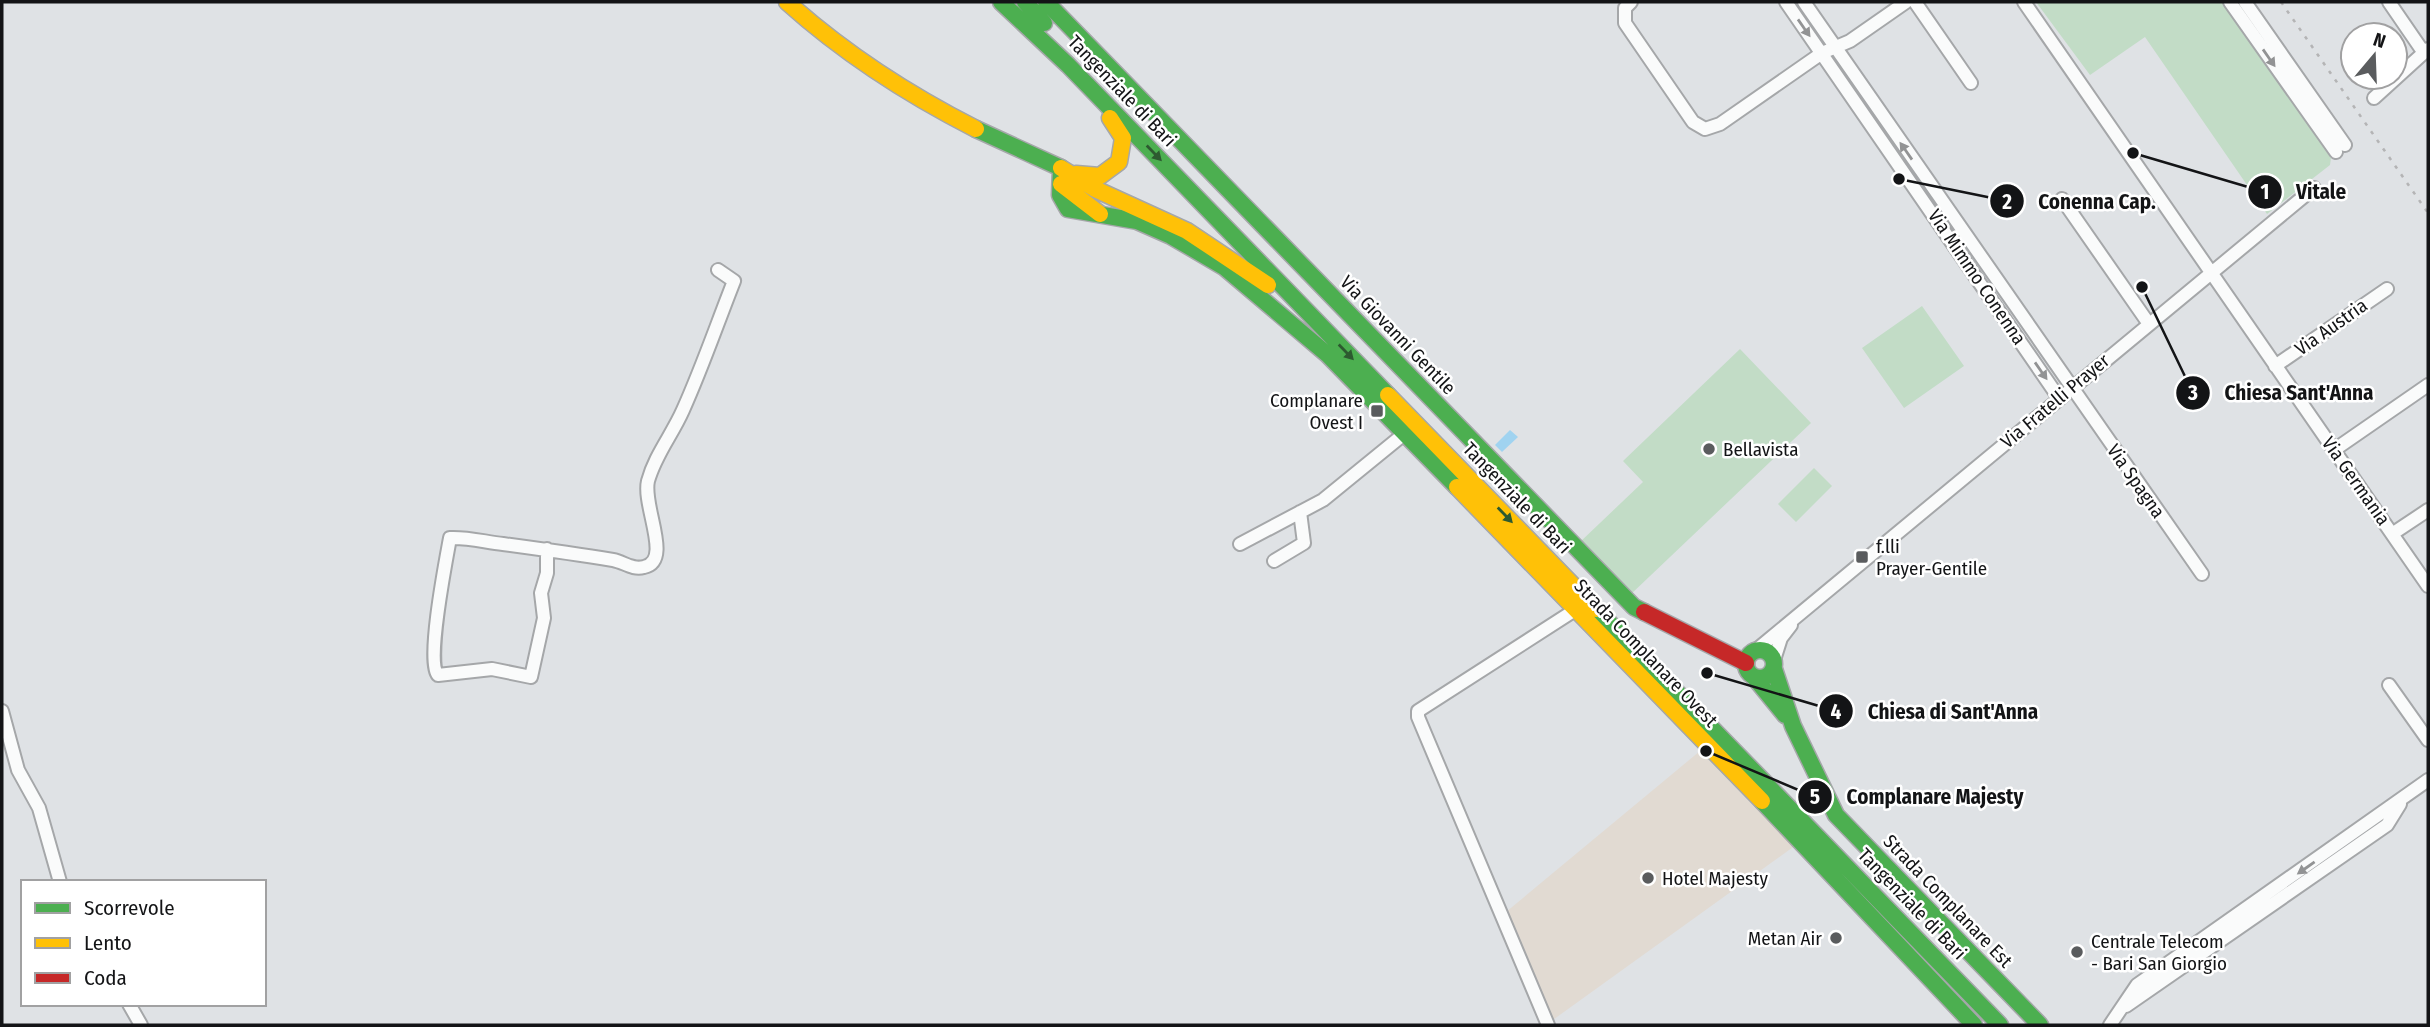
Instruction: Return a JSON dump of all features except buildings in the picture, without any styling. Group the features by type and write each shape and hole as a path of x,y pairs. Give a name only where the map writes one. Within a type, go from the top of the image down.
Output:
{"main road":[{"path":"787,2 846,54 892,86 1061,176 1073,178 1160,216 1200,239 1276,291 1307,321 1321,326"},
{"name":"Tangenziale di Bari","path":"1001,2 1069,65 2000,1025"},
{"name":"Tangenziale di Bari","path":"1023,2 2018,1025"},
{"name":"Via Giovanni Gentile","path":"1045,2 1633,607 1751,663 1769,652 1774,664"},
{"path":"1061,176 1100,176 1115,167 1123,150 1121,131 1076,82 1069,65"},
{"name":"Strada Complanare Ovest","path":"1061,176 1060,195 1068,209 1137,221 1171,236 1224,267 1328,355 1841,883 1974,1025"},
{"path":"1751,663 1763,678 1774,664"},
{"name":"Strada Complanare Est","path":"1751,663 1793,726"},
{"name":"Strada Complanare Est","path":"1774,664 1793,726 1828,802 1846,827 2040,1025"}],"street":[{"path":"1631,2 1625,8 1625,23 1693,122 1705,129 1720,124 1822,53 1835,49 1906,2"},
{"name":"Via Mimmo Conenna","path":"1786,2 2059,398"},
{"name":"Via Mimmo Conenna","path":"1804,2 2071,388"},
{"path":"1915,2 1971,83"},
{"name":"Via Germania","path":"2024,2 2428,586"},
{"path":"2230,2 2341,149 2245,2"},
{"path":"2374,98 2426,51 2389,2"},
{"name":"Via Fratelli Prayer","path":"1798,616 2314,188"},
{"path":"2062,199 2149,324"},
{"path":"1937,219 1948,211"},
{"path":"1946,234 1958,226"},
{"path":"547,549 547,573 541,593 544,618 531,677 492,669 438,675 434,667 435,636 450,538 547,549 584,558 616,560 634,568 645,567 654,562 659,550 646,503 648,482 654,461 692,390 734,281 718,270"},
{"name":"Via Austria","path":"2275,366 2387,289"},
{"path":"2334,450 2428,385"},
{"name":"Via Spagna","path":"2071,388 2202,574"},
{"path":"1240,544 1323,500 1404,434"},
{"path":"2392,534 2428,510"},
{"path":"1274,561 1304,543 1300,512"},
{"path":"1548,1025 1418,717 1418,711 1575,610"},
{"path":"1751,663 1798,616"},
{"path":"1774,664 1781,638 1798,616"},
{"path":"2389,685 2428,740"},
{"path":"2,711 18,770 39,807 59,880"},
{"path":"2109,1025 2137,985 2428,780"},
{"path":"130,1006 141,1025"}],"shaded area":[{"name":"Hotel Majesty","path":"1700,751 1710,761 1712,759 1796,845 1550,1022 1506,912"}],"green space":[{"path":"2036,2 2222,2 2331,158 2330,165 2267,214 2145,37 2090,75"},
{"path":"1922,306 1964,366 1904,408 1862,348"},
{"name":"Bellavista","path":"1740,349 1811,423 1629,596 1579,543 1643,482 1623,461"},
{"path":"1814,468 1832,486 1796,522 1778,504"}],"water":[{"path":"1510,430 1518,437 1502,452 1495,445"}],"railway":[{"path":"2281,2 2428,213"}],"traffic: fast":[{"path":"1001,2 1068,65 1388,395"},
{"path":"1025,2 1044,23"},
{"path":"1046,2 1634,607 1644,612"},
{"path":"976,129 1061,168"},
{"path":"1061,168 1060,195 1068,209 1137,221 1171,236 1224,267 1328,355 1457,487"},
{"path":"1596,609 2000,1025"},
{"path":"1760,650 1770,654 1774,664 1770,674 1760,678 1750,674 1746,664 1750,654 1760,650"},
{"path":"1774,669 1793,726 1836,815 2040,1025"},
{"path":"1754,677 1785,715"},
{"path":"1762,801 1974,1025"}],"traffic: slow":[{"path":"787,2 831,39 877,72 976,129"},
{"path":"1076,174 1100,176 1119,162 1123,138 1110,118"},
{"path":"1061,168 1095,189 1187,231 1268,285"},
{"path":"1061,184 1100,214"},
{"path":"1388,395 1596,609"},
{"path":"1457,487 1762,801"}],"traffic: jam":[{"path":"1644,612 1746,663"}],"place":[{"name":"Vitale","path":"2133,153"},
{"name":"Conenna Cap.","path":"1899,179"},
{"name":"Chiesa Sant'Anna","path":"2142,287"},
{"name":"Complanare Ovest I","path":"1377,411"},
{"name":"Bellavista","path":"1709,449"},
{"name":"f.lli Prayer-Gentile","path":"1862,557"},
{"name":"Chiesa di Sant'Anna","path":"1707,673"},
{"name":"Complanare Majesty","path":"1706,751"},
{"name":"Hotel Majesty","path":"1648,878"},
{"name":"Metan Air","path":"1836,938"},
{"name":"Centrale Telecom - Bari San Giorgio","path":"2077,952"}]}
